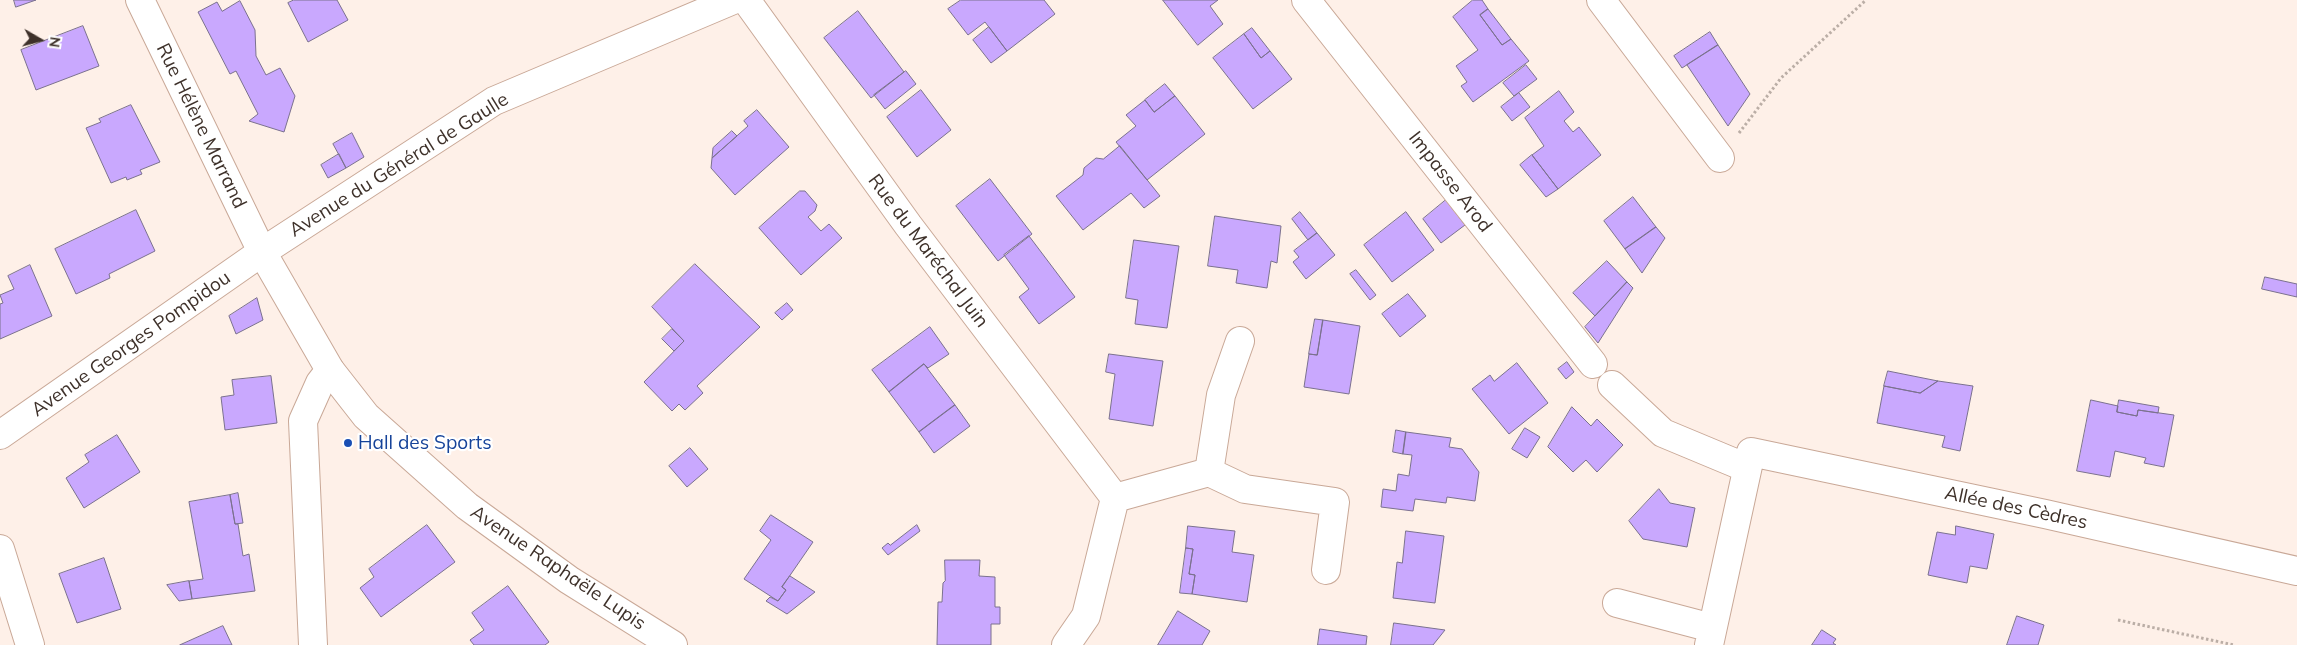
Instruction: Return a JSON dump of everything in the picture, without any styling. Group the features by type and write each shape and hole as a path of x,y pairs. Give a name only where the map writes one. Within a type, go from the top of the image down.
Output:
{"street":[{"name":"Rue Hélène Marrand","path":"140,0 262,252"},
{"name":"Avenue du Général de Gaulle","path":"262,252 494,101 732,0"},
{"name":"Rue du Maréchal Juin","path":"746,0 908,225 1115,498"},
{"name":"Impasse Arod","path":"1306,0 1593,364"},
{"path":"1601,0 1720,158"},
{"name":"Avenue Raphaële Lupis","path":"262,252 330,370 366,416 466,506 569,580 673,645"},
{"name":"Avenue Georges Pompidou","path":"0,435 262,252"},
{"path":"1209,472 1221,395 1240,341"},
{"path":"313,645 303,421 320,382 330,370"},
{"path":"1612,385 1663,433 1747,468"},
{"name":"Allée des Cèdres","path":"1617,603 1711,636 1751,452 2045,514 2297,571"},
{"path":"1066,645 1086,616 1115,498 1209,472 1245,489 1335,502 1326,570"},
{"path":"0,549 30,645"}],"path":[{"path":"1720,158 1781,78 1866,0"},
{"path":"2118,620 2234,645"}],"building":[{"path":"14,0 36,0 16,7"},
{"path":"294,0 337,0 348,20 308,42 288,3"},
{"path":"961,0 1044,0 1055,14 1007,51 985,22 968,35 948,9"},
{"path":"1163,0 1218,0 1210,6 1223,24 1198,45"},
{"path":"1473,0 1482,0 1488,9 1480,15 1502,45 1511,39 1529,61 1473,102 1461,86 1467,82 1456,66 1478,50 1453,17"},
{"path":"240,1 255,30 256,56 266,75 280,68 295,96 284,132 249,121 258,114 236,71 230,74 198,12 217,2 222,11"},
{"path":"1488,9 1511,39 1502,45 1480,15"},
{"path":"858,11 904,72 871,98 824,38"},
{"path":"83,26 99,66 36,90 21,50"},
{"path":"989,27 1007,51 991,63 973,40"},
{"path":"1252,28 1270,51 1261,58 1244,34"},
{"path":"1710,32 1718,45 1682,68 1674,56"},
{"path":"1244,34 1261,58 1270,51 1292,79 1253,109 1213,58"},
{"path":"1718,45 1750,94 1728,126 1687,65"},
{"path":"1526,65 1537,79 1514,96 1503,83"},
{"path":"906,71 916,84 885,109 874,95"},
{"path":"1165,84 1175,96 1154,112 1145,100"},
{"path":"921,90 951,130 917,157 887,117"},
{"path":"1559,91 1574,112 1564,121 1573,132 1579,127 1601,155 1558,189 1532,155 1544,146 1525,118"},
{"path":"1519,93 1530,107 1512,121 1501,107"},
{"path":"1175,96 1205,134 1147,180 1116,142 1136,126 1126,115 1145,100 1154,112"},
{"path":"131,105 160,162 140,170 142,174 127,180 126,177 111,183 86,128 101,122 99,119"},
{"path":"757,110 789,147 735,195 711,168 712,158 748,126 744,121"},
{"path":"732,131 737,136 712,158 713,148"},
{"path":"352,133 364,157 346,168 333,144"},
{"path":"1120,146 1160,196 1144,208 1131,193 1083,230 1056,196 1083,175 1084,168 1096,158 1103,159"},
{"path":"339,154 346,168 328,178 321,165"},
{"path":"1532,155 1558,189 1546,197 1520,165"},
{"path":"990,179 1032,234 998,261 956,206"},
{"path":"800,191 805,191 817,205 815,211 808,217 821,231 829,224 842,238 801,275 759,228"},
{"path":"1633,197 1656,227 1625,249 1604,221"},
{"path":"1446,200 1465,225 1441,243 1423,219"},
{"path":"136,210 155,251 109,274 110,278 76,294 55,249"},
{"path":"1300,212 1317,233 1308,240 1292,219"},
{"path":"1406,212 1434,250 1392,282 1364,245"},
{"path":"1215,216 1281,226 1277,263 1271,261 1267,288 1236,283 1238,270 1208,266"},
{"path":"1656,227 1665,238 1642,273 1625,249"},
{"path":"1317,233 1335,255 1306,279 1293,262 1299,257 1294,251"},
{"path":"1029,236 1075,297 1039,324 1019,297 1029,289 1004,255"},
{"path":"1134,240 1179,246 1167,328 1135,324 1138,300 1126,298"},
{"path":"1607,261 1627,282 1595,316 1573,293"},
{"path":"695,264 760,327 697,386 703,393 685,410 679,404 672,411 644,382 684,341 652,307"},
{"path":"30,265 52,316 0,339 0,304 3,303 0,295 14,289 8,276"},
{"path":"1356,270 1376,295 1370,300 1350,274"},
{"path":"2265,277 2297,284 2297,297 2262,289"},
{"path":"1627,282 1633,288 1598,343 1585,327"},
{"path":"1408,294 1426,316 1400,337 1382,314"},
{"path":"257,298 263,320 236,334 229,316"},
{"path":"787,303 793,310 782,320 775,313"},
{"path":"1315,319 1323,320 1317,355 1309,354"},
{"path":"1323,320 1360,326 1349,394 1304,387 1309,354 1317,355"},
{"path":"930,327 949,354 928,368 924,364 889,392 872,370"},
{"path":"672,329 684,341 674,351 662,339"},
{"path":"1109,354 1163,361 1153,426 1109,419 1115,374 1106,372"},
{"path":"1567,362 1574,372 1566,379 1558,369"},
{"path":"1517,363 1548,403 1509,434 1472,389 1490,375 1494,381"},
{"path":"924,364 955,405 919,432 889,392"},
{"path":"1888,371 1938,381 1920,393 1884,386"},
{"path":"271,376 277,423 225,430 221,397 234,395 232,380"},
{"path":"1938,381 1973,386 1960,451 1942,447 1945,436 1877,423 1884,386 1920,393"},
{"path":"2091,400 2118,406 2117,412 2137,416 2138,410 2174,415 2164,467 2144,463 2146,458 2115,451 2110,477 2077,471"},
{"path":"2119,400 2159,407 2158,413 2138,410 2137,416 2117,412"},
{"path":"955,405 970,426 934,453 919,432"},
{"path":"1572,407 1591,426 1597,419 1623,445 1597,472 1586,460 1573,472 1548,447"},
{"path":"1525,428 1540,437 1527,458 1512,449"},
{"path":"1396,430 1406,432 1403,454 1393,452"},
{"path":"1406,432 1451,438 1449,447 1462,449 1479,472 1475,501 1447,497 1446,503 1415,499 1413,511 1381,507 1383,489 1396,491 1398,474 1409,476 1412,455 1403,454"},
{"path":"117,435 140,472 84,508 66,478 89,462 85,455"},
{"path":"690,448 708,469 687,487 669,466"},
{"path":"1659,489 1670,503 1695,508 1687,547 1643,539 1629,521"},
{"path":"238,493 243,523 235,524 230,495"},
{"path":"230,495 235,524 238,524 243,556 249,554 255,591 192,599 189,581 203,579 189,502"},
{"path":"771,515 813,542 782,587 786,590 778,601 744,579 771,540 760,531"},
{"path":"427,525 455,562 381,617 360,588 374,577 369,569"},
{"path":"917,525 920,531 888,555 882,548 888,543 890,545"},
{"path":"1188,526 1235,531 1232,552 1254,555 1247,602 1192,594 1195,575 1189,574 1193,549 1186,548"},
{"path":"1956,526 1994,534 1987,569 1970,566 1967,583 1928,575 1937,532 1955,535"},
{"path":"1406,531 1444,536 1435,603 1393,598 1397,562 1402,563"},
{"path":"1186,548 1193,549 1189,574 1195,575 1192,594 1180,593"},
{"path":"104,558 121,609 77,623 59,574"},
{"path":"945,560 980,560 979,576 995,577 995,607 1000,607 1000,624 991,624 991,645 937,645 938,602 942,602"},
{"path":"790,576 815,592 787,614 766,601 770,597 778,601 786,590 782,587"},
{"path":"189,581 192,599 179,601 167,585"},
{"path":"508,586 549,642 545,645 474,645 470,640 484,630 472,613"},
{"path":"1178,611 1210,631 1202,645 1158,645"},
{"path":"2017,616 2044,625 2038,645 2007,645"},
{"path":"1394,623 1445,630 1433,645 1391,645"},
{"path":"223,626 232,645 180,645"},
{"path":"1320,629 1367,636 1366,645 1318,645"},
{"path":"1822,630 1836,639 1833,643 1836,645 1812,645"}],"place":[{"name":"Hall des Sports","path":"348,443"}]}
